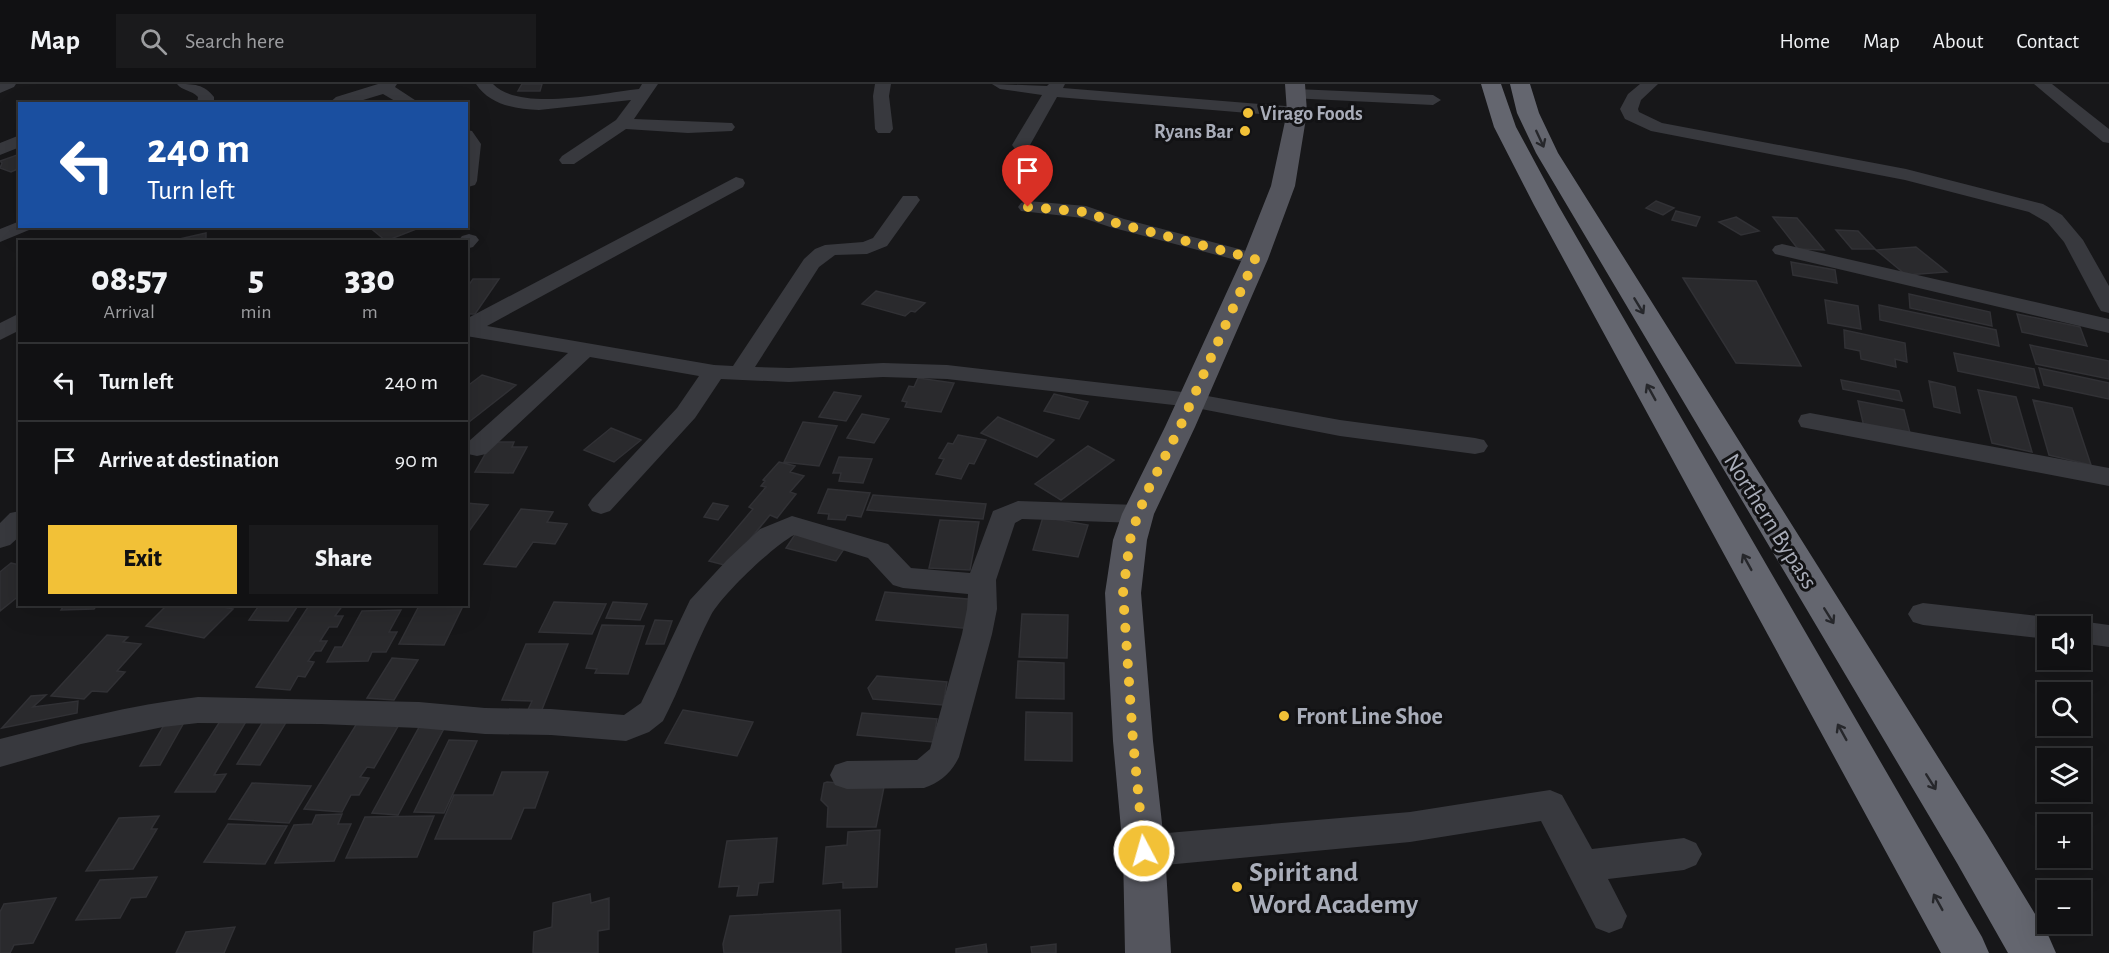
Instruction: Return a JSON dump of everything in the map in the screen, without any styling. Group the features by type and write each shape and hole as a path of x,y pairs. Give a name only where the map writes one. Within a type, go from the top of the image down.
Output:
{"highway":[{"name":"Northern Bypass","path":"1491,84 1505,127 1546,205 1966,953"},
{"name":"Northern Bypass","path":"1520,84 1528,113 1547,153 1972,849 2033,953"}],"main road":[{"path":"1148,953 1144,851 1133,741 1123,593 1130,540 1138,514 1255,259 1283,186 1296,96"}],"street":[{"path":"0,88 8,84"},
{"path":"185,84 201,90 206,97 205,102"},
{"path":"484,84 496,94 524,105 539,105 648,89"},
{"path":"883,84 881,96 884,129"},
{"path":"1000,84 1127,91 1433,100"},
{"path":"1650,84 1634,98 1629,109 1631,115 1657,127 1906,174 2036,208 2055,219 2073,240 2109,306"},
{"path":"2042,84 2109,138"},
{"path":"340,102 351,96 387,86 410,102"},
{"path":"1021,145 1054,88"},
{"path":"568,160 622,124 648,89"},
{"path":"622,124 688,128 726,127"},
{"path":"468,138 472,144 468,181"},
{"path":"0,150 18,141"},
{"path":"468,327 736,183"},
{"path":"739,374 811,263 822,253 832,249 867,248 880,242 910,200"},
{"path":"1028,207 1086,212 1116,223 1255,259"},
{"path":"0,236 18,228"},
{"path":"1782,250 2109,326"},
{"path":"0,333 18,321"},
{"path":"468,328 714,372 789,375 883,370 947,372 1191,400 1340,428 1475,446"},
{"path":"477,448 585,350"},
{"path":"601,505 686,413 714,372"},
{"path":"1810,421 2109,477"},
{"path":"0,508 18,512"},
{"path":"847,775 924,774 943,757 977,634 982,609 982,580 1003,518 1018,510 1138,514"},
{"path":"0,538 18,522"},
{"path":"0,753 81,731 163,714 198,710 354,712 626,728 639,723 652,712 700,608 737,567 770,536 792,525 878,551 903,578 975,584 982,580"},
{"path":"1923,614 2037,627"},
{"path":"2091,634 2109,636"},
{"path":"1144,851 1410,827 1550,805 1609,916"},
{"path":"1582,866 1684,854"}],"building":[{"path":"522,84 542,84 540,91 518,91"},
{"path":"18,155 18,169 11,172 0,168 2,163 0,161"},
{"path":"1656,201 1674,208 1663,215 1646,208"},
{"path":"1676,211 1700,217 1696,226 1672,220"},
{"path":"1736,217 1759,231 1741,235 1719,222"},
{"path":"1773,217 1797,218 1824,250 1798,249"},
{"path":"370,228 419,228 389,240 385,240"},
{"path":"1836,230 1858,231 1875,249 1852,249"},
{"path":"206,233 206,240 179,239"},
{"path":"1916,247 1947,272 1906,275 1876,250"},
{"path":"1791,262 1835,270 1837,283 1793,275"},
{"path":"1683,278 1756,281 1801,366 1736,363"},
{"path":"473,279 499,279 475,314 468,314 468,286"},
{"path":"876,291 925,303 915,312 911,311 905,316 862,304"},
{"path":"1909,294 1990,312 1992,326 1910,308"},
{"path":"1825,300 1858,306 1861,329 1828,323"},
{"path":"1879,305 1996,330 1999,346 1880,320"},
{"path":"2017,314 2080,327 2087,346 2022,332"},
{"path":"1844,330 1905,343 1907,362 1895,359 1896,367 1861,359 1860,351 1845,348"},
{"path":"2030,345 2109,361 2109,379 2036,364"},
{"path":"1954,353 2034,369 2039,388 1958,371"},
{"path":"2039,368 2109,383 2109,399 2044,385"},
{"path":"482,375 516,385 469,422 468,386"},
{"path":"918,378 954,383 941,412 905,407 907,402 902,401 909,386 914,387"},
{"path":"1841,380 1899,391 1902,401 1843,389"},
{"path":"1929,381 1955,387 1960,413 1934,407"},
{"path":"1978,390 2016,397 2032,452 1992,443"},
{"path":"834,392 861,396 846,421 819,417"},
{"path":"1054,394 1088,402 1079,419 1044,411"},
{"path":"2033,400 2072,408 2091,465 2049,455"},
{"path":"1858,401 1904,410 1911,437 1864,427"},
{"path":"862,414 889,419 874,443 847,438"},
{"path":"998,417 1054,440 1037,457 981,433"},
{"path":"803,422 837,426 819,466 784,462"},
{"path":"611,428 641,440 614,462 584,450"},
{"path":"958,435 986,440 974,464 969,463 961,479 936,474 944,459 939,458 948,443 953,444"},
{"path":"492,442 514,442 512,447 527,447 513,473 475,472"},
{"path":"1088,446 1114,460 1061,500 1035,484"},
{"path":"839,457 872,459 863,483 839,481 841,473 833,473"},
{"path":"779,462 795,466 790,472 804,476 790,492 796,494 777,518 770,515 728,566 709,561 753,509 749,507 766,487 761,486 765,481 763,480"},
{"path":"828,489 870,493 861,517 847,515 845,520 828,519 829,514 818,513"},
{"path":"873,495 986,504 983,519 867,510"},
{"path":"468,503 488,505 468,533"},
{"path":"713,503 728,506 718,520 704,517"},
{"path":"521,509 553,512 547,522 567,524 555,544 533,542 516,567 484,564"},
{"path":"1043,517 1088,525 1078,557 1033,550"},
{"path":"940,520 979,522 970,570 929,568"},
{"path":"796,533 846,546 836,561 786,548"},
{"path":"11,563 18,565 18,597 0,611 0,572"},
{"path":"885,592 979,600 973,629 876,620"},
{"path":"554,602 606,604 592,634 539,632"},
{"path":"613,602 647,604 640,620 606,618"},
{"path":"64,606 96,606 94,609 61,610"},
{"path":"166,606 219,606 233,609 204,638 146,626"},
{"path":"259,606 298,606 288,621 249,620"},
{"path":"309,606 342,606 335,616 343,616 337,627 329,627 320,641 327,641 321,651 315,651 308,661 314,662 305,677 298,676 290,690 256,687"},
{"path":"419,606 463,606 444,645 399,644"},
{"path":"401,610 389,632 397,632 386,652 372,652 368,661 327,662 335,647 342,647 362,611"},
{"path":"1022,614 1068,615 1067,658 1019,657"},
{"path":"655,620 672,621 664,644 646,644"},
{"path":"602,625 644,626 628,674 595,673 597,669 586,668"},
{"path":"107,635 128,637 123,642 141,644 117,671 125,672 107,692 92,691 84,699 51,696"},
{"path":"526,644 568,644 541,712 527,712 532,701 502,700"},
{"path":"392,658 418,660 394,700 367,698"},
{"path":"1018,661 1064,663 1064,699 1016,698"},
{"path":"877,676 947,682 943,705 873,699 868,688"},
{"path":"46,695 33,707 78,701 77,713 2,728 31,696"},
{"path":"683,710 753,722 737,756 665,743"},
{"path":"1026,712 1072,713 1072,761 1025,760"},
{"path":"862,713 937,719 933,742 857,735"},
{"path":"224,715 250,715 214,775 226,774 215,792 175,792"},
{"path":"267,715 290,716 260,765 237,764"},
{"path":"186,719 160,765 140,766 167,720"},
{"path":"359,720 400,723 374,768 367,767 360,777 369,778 359,795 351,795 342,812 304,809"},
{"path":"423,720 448,721 398,815 372,813"},
{"path":"449,740 477,741 444,813 414,812"},
{"path":"502,772 548,772 535,808 524,808 511,839 435,839 454,795 493,795"},
{"path":"252,783 311,786 289,823 229,819"},
{"path":"824,783 884,787 876,827 827,827 828,807 821,800"},
{"path":"342,814 338,824 351,824 334,861 275,863 294,825 312,824 316,815"},
{"path":"159,816 151,829 157,829 133,869 86,871 119,818"},
{"path":"434,816 417,857 346,858 365,817"},
{"path":"228,824 287,826 265,864 204,862"},
{"path":"880,830 877,887 843,888 843,882 823,884 826,847 847,845 848,832"},
{"path":"777,838 773,882 759,883 757,895 737,896 739,886 719,887 727,841"},
{"path":"157,877 146,897 131,898 120,918 76,920 100,880"},
{"path":"590,894 591,903 609,898 609,929 598,931 598,953 533,953 534,932 552,927 553,903"},
{"path":"56,898 33,943 14,945 10,953 0,953 0,912 4,904"},
{"path":"840,910 841,953 724,953 723,944 730,916"},
{"path":"235,927 224,953 176,953 186,932"},
{"path":"986,944 987,953 956,953 956,949"},
{"path":"1056,944 1056,953 1032,953 1031,947"}],"place":[{"name":"Virago Foods","path":"1248,113"},
{"name":"Ryans Bar","path":"1245,131"},
{"name":"Front Line Shoe","path":"1284,716"},
{"name":"Spirit and Word Academy","path":"1237,887"}],"route":[{"path":"1028,207 1086,212 1116,223 1255,259 1180,427 1149,488 1130,540 1123,593 1133,741 1144,851"}]}
